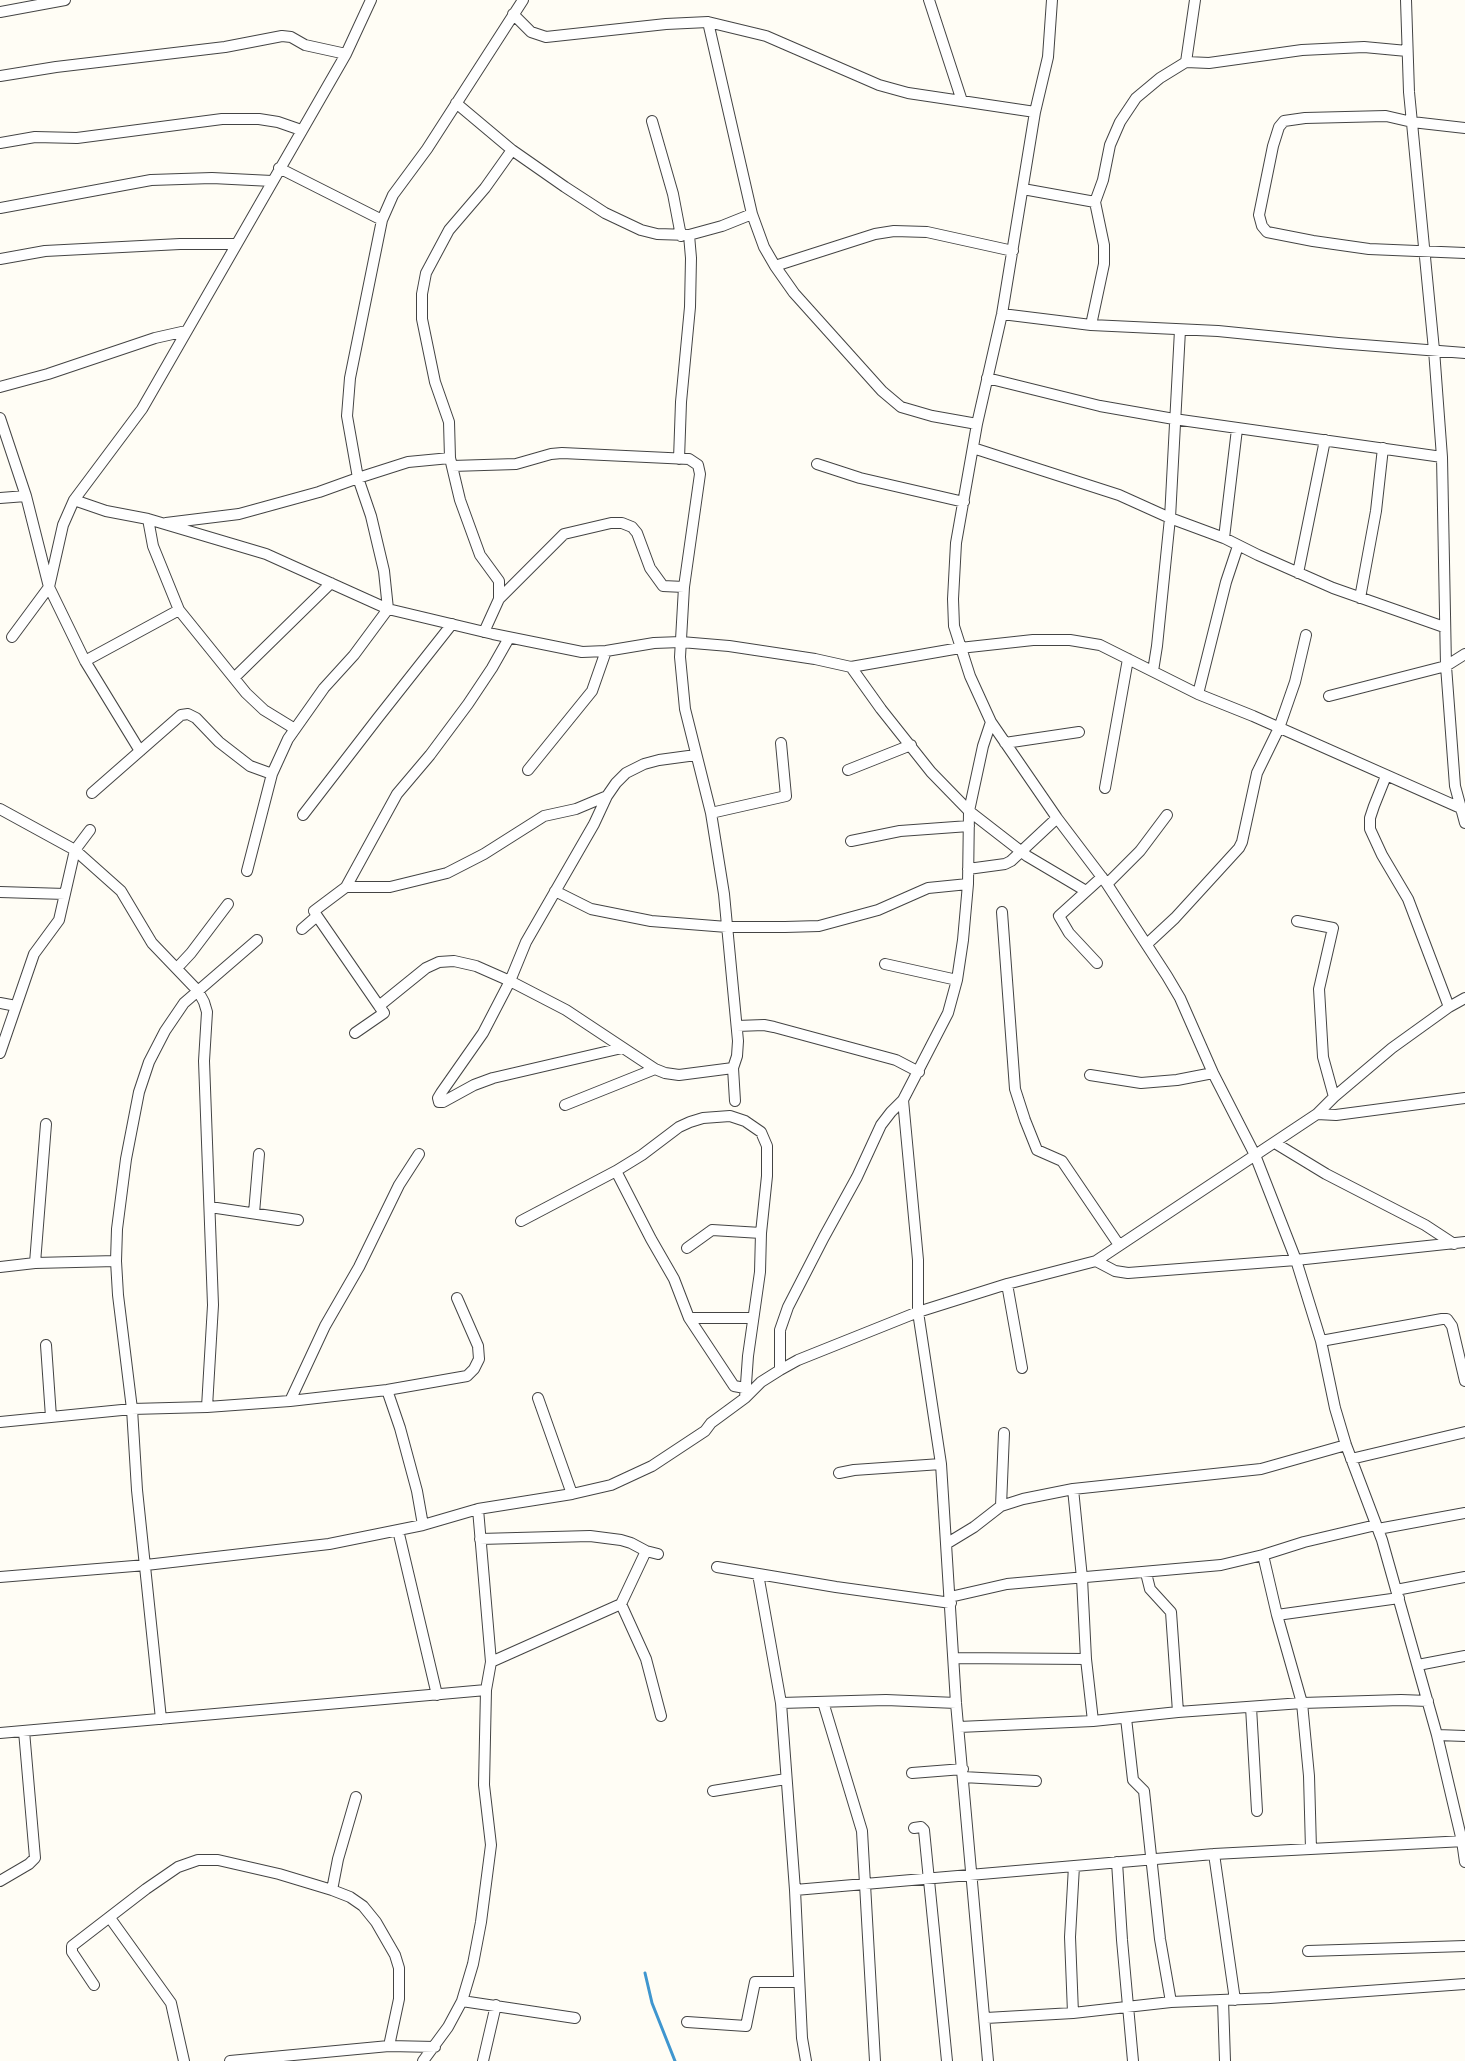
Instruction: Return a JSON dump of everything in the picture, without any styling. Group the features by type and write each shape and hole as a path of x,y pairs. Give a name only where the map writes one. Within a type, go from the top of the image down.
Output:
{"street":[{"path":"0,12 65,0"},
{"path":"12,636 49,588 63,525 74,500 142,409 346,54 371,0"},
{"path":"247,871 272,774 288,739 324,688 354,655 388,609 384,571 371,516 358,478 347,416 350,378 382,220 393,195 427,149 523,0"},
{"path":"928,0 962,101"},
{"path":"1052,0 1048,57 1035,112 1002,314 977,424 956,543 953,599 954,626 960,648 991,722 1104,880 1180,998 1213,1073 1255,1155 1296,1260 1321,1341 1335,1408 1346,1445 1377,1527 1398,1594 1464,1841 1465,1862"},
{"path":"1186,62 1195,0"},
{"path":"1406,0 1407,51 1412,122 1434,350 1442,457 1446,666 1455,786 1465,823"},
{"path":"513,14 531,32 546,37 657,25 708,22 766,36 879,85 908,93 1035,112"},
{"path":"708,22 752,214 764,247 775,266 794,292 882,391 901,407 932,416 977,424"},
{"path":"0,76 56,67 225,47 282,36 291,37 305,45 346,54"},
{"path":"1091,325 1104,264 1104,245 1095,202 1103,180 1110,145 1120,122 1136,98 1160,78 1186,62 1209,63 1302,50 1364,48 1407,51"},
{"path":"456,103 512,150 605,213 641,230 685,236 722,226 752,214"},
{"path":"1465,128 1412,122 1386,116 1306,118 1284,121 1279,126 1273,146 1259,215 1262,226 1267,232 1369,248 1465,254"},
{"path":"0,143 35,137 76,138 222,119 258,119 278,122 301,130"},
{"path":"652,122 691,258 690,306 679,459"},
{"path":"499,599 499,581 480,555 460,500 451,462 449,422 436,382 422,318 422,294 426,273 449,230 485,188 512,150"},
{"path":"279,168 382,220"},
{"path":"0,208 151,180 212,178 272,181"},
{"path":"1023,189 1095,202"},
{"path":"775,266 875,234 894,231 927,232 1013,250"},
{"path":"0,259 55,251 180,244 236,244"},
{"path":"1002,314 1091,325 1218,331 1465,353"},
{"path":"1153,671 1170,518 1180,330"},
{"path":"0,387 48,374 155,338 186,331"},
{"path":"988,378 1100,406 1174,420 1442,457"},
{"path":"0,418 26,496 49,588 85,661 140,750"},
{"path":"1224,538 1237,429"},
{"path":"1298,573 1325,440"},
{"path":"973,448 1119,495 1170,518 1224,538 1333,588 1400,613 1444,626"},
{"path":"1360,598 1376,511 1383,448"},
{"path":"162,524 239,514 319,492 408,462 516,464 551,454 562,453 689,459 698,465 700,474 684,587 680,657 685,709 711,813 724,894 737,1026 737,1056 733,1068 735,1101"},
{"path":"817,464 860,478 964,502"},
{"path":"0,498 26,496"},
{"path":"74,500 106,511 148,519 266,554 388,609 508,638 582,652 606,651 654,643 681,642 815,659 851,667 960,648 1033,640 1070,640 1100,645 1198,694 1463,810"},
{"path":"148,519 153,546 179,610 197,635 246,693 264,710 295,729"},
{"path":"484,632 499,599 564,534 611,523 627,525 632,527 637,533 650,568 663,586 684,587"},
{"path":"1198,694 1226,582 1238,546"},
{"path":"234,678 331,583"},
{"path":"85,661 179,610"},
{"path":"303,815 452,624"},
{"path":"1147,944 1175,918 1239,848 1242,842 1257,773 1279,728 1295,682 1306,635"},
{"path":"355,1033 384,1014 314,911 346,887 397,794 430,755 468,704 492,668 508,638"},
{"path":"528,770 592,691 606,651"},
{"path":"1329,696 1446,666 1465,654"},
{"path":"1104,788 1128,659"},
{"path":"851,667 881,709 931,772 969,811 1022,852 1086,891"},
{"path":"92,793 181,715 188,714 196,718 219,742 250,766 272,774"},
{"path":"780,1370 780,1330 788,1308 857,1177 881,1126 903,1100 948,1012 957,980 964,940 968,884 969,811 983,746 991,722"},
{"path":"1005,743 1079,732"},
{"path":"711,813 786,796 781,743"},
{"path":"848,770 911,745"},
{"path":"622,1048 493,1078 474,1085 443,1102 439,1102 438,1098 441,1093 483,1034 510,982 526,942 598,816 607,796 626,773 644,764 696,754"},
{"path":"1386,776 1374,806 1370,829 1382,855 1408,899 1449,1007"},
{"path":"346,887 390,887 447,873 484,854 544,816 576,809 607,796"},
{"path":"0,810 75,850 121,891 152,943 198,991 208,1012 204,1061 213,1306 207,1407"},
{"path":"1097,963 1059,919 1062,912 1086,891 1104,880 1140,851 1167,815"},
{"path":"968,869 1004,864 1022,852 1058,818"},
{"path":"852,841 900,831 969,826"},
{"path":"0,1053 4,1029 16,1006 34,954 59,920 75,850 90,830"},
{"path":"555,891 580,904 607,913 651,921 727,927 785,928 820,926 878,910 928,888 968,884"},
{"path":"0,892 65,894"},
{"path":"177,968 191,953 228,904"},
{"path":"1002,912 1014,1081 1025,1120 1037,1150 1062,1161 1119,1245"},
{"path":"302,929 317,916"},
{"path":"1297,921 1333,928 1319,989 1323,1058 1334,1097"},
{"path":"161,1719 116,1261 117,1228 126,1159 139,1092 148,1062 165,1031 184,1003 257,940"},
{"path":"379,1006 426,968 438,962 454,960 466,963 510,982 566,1010 655,1070 679,1075 733,1068"},
{"path":"885,964 957,980"},
{"path":"0,1577 146,1565 329,1544 423,1525 478,1510 572,1494 611,1484 652,1466 674,1452 705,1431 711,1423 745,1393 780,1370 918,1312 1007,1284 1096,1261 1317,1114 1334,1097 1392,1048 1449,1007 1465,998"},
{"path":"0,1003 16,1006"},
{"path":"737,1026 774,1027 877,1054 896,1060 919,1072"},
{"path":"565,1105 655,1070"},
{"path":"1090,1075 1141,1083 1177,1080 1213,1073"},
{"path":"1317,1114 1336,1115 1465,1098"},
{"path":"903,1100 918,1260 918,1312 941,1464 956,1703 986,2018 988,2061"},
{"path":"521,1221 616,1171 642,1154 678,1126 703,1118 730,1116 745,1121 761,1132 767,1146 767,1176 760,1233 760,1272 745,1393"},
{"path":"35,1263 46,1124"},
{"path":"1275,1143 1326,1174 1424,1225 1454,1244"},
{"path":"254,1213 259,1154"},
{"path":"290,1401 325,1326 359,1267 399,1185 419,1154"},
{"path":"616,1171 674,1279 689,1318 734,1386 745,1393"},
{"path":"210,1207 298,1220"},
{"path":"687,1248 712,1230 760,1233"},
{"path":"1096,1261 1115,1271 1128,1273 1296,1260 1465,1242"},
{"path":"0,1267 35,1263 116,1261"},
{"path":"1007,1284 1022,1368"},
{"path":"0,1422 132,1409 207,1407 290,1401 388,1390 467,1376 474,1369 479,1359 478,1346 457,1298"},
{"path":"689,1318 753,1318"},
{"path":"1321,1341 1442,1318 1447,1319 1452,1326 1465,1381"},
{"path":"46,1345 51,1418"},
{"path":"388,1390 400,1428 423,1525"},
{"path":"538,1398 572,1494"},
{"path":"1351,1459 1465,1432"},
{"path":"1001,1506 1004,1433"},
{"path":"946,1544 974,1527 1001,1506 1023,1499 1074,1489 1261,1469 1346,1445"},
{"path":"840,1473 854,1470 941,1464"},
{"path":"1074,1489 1082,1578 1086,1659 1093,1722"},
{"path":"423,2061 448,2028 462,2001 478,1939 491,1845 484,1785 486,1690 491,1662 478,1510"},
{"path":"717,1567 950,1600 1007,1584 1214,1567 1263,1555 1304,1542 1377,1527 1465,1513"},
{"path":"398,1530 437,1695"},
{"path":"480,1539 590,1536 626,1542 658,1554"},
{"path":"491,1662 620,1604 646,1551"},
{"path":"1263,1555 1277,1615 1302,1703 1309,1776 1311,1848"},
{"path":"1146,1573 1154,1596 1171,1612 1178,1712"},
{"path":"758,1574 781,1703 795,1890 798,1982 806,2061"},
{"path":"1277,1615 1398,1594 1465,1578"},
{"path":"620,1604 646,1659 661,1716"},
{"path":"1418,1665 1465,1656"},
{"path":"954,1658 1086,1659"},
{"path":"0,1733 486,1690"},
{"path":"781,1703 886,1700 956,1703"},
{"path":"959,1727 1093,1722 1178,1712 1302,1703 1400,1700 1428,1702"},
{"path":"823,1702 862,1831 875,2061"},
{"path":"1252,1707 1257,1811"},
{"path":"1126,1718 1133,1780 1144,1791 1160,1939 1171,2002"},
{"path":"0,1881 33,1862 35,1858 24,1731"},
{"path":"1437,1735 1465,1736"},
{"path":"912,1774 963,1773 1036,1781"},
{"path":"713,1791 786,1778"},
{"path":"332,1890 338,1859 356,1797"},
{"path":"914,1828 924,1830 947,2061"},
{"path":"795,1890 1214,1854 1464,1841"},
{"path":"1214,1854 1235,2000"},
{"path":"94,1985 72,1952 72,1946 146,1889 178,1868 198,1860 218,1860 279,1874 332,1890 350,1897 363,1906 376,1922 395,1955 399,1968 399,1999 389,2046"},
{"path":"1117,1862 1133,2061"},
{"path":"1073,2012 1070,1937 1074,1866"},
{"path":"110,1918 171,2003 184,2061"},
{"path":"1308,1951 1465,1946"},
{"path":"687,2022 746,2026 755,1982 798,1982"},
{"path":"986,2018 1073,2012 1171,2002 1235,2000 1465,1984"},
{"path":"1223,2000 1225,2061"},
{"path":"462,2001 575,2018"},
{"path":"483,2061 496,2005"},
{"path":"230,2061 389,2046 435,2047"}],"waterway":[{"path":"645,1973 652,2003 675,2061"}]}
